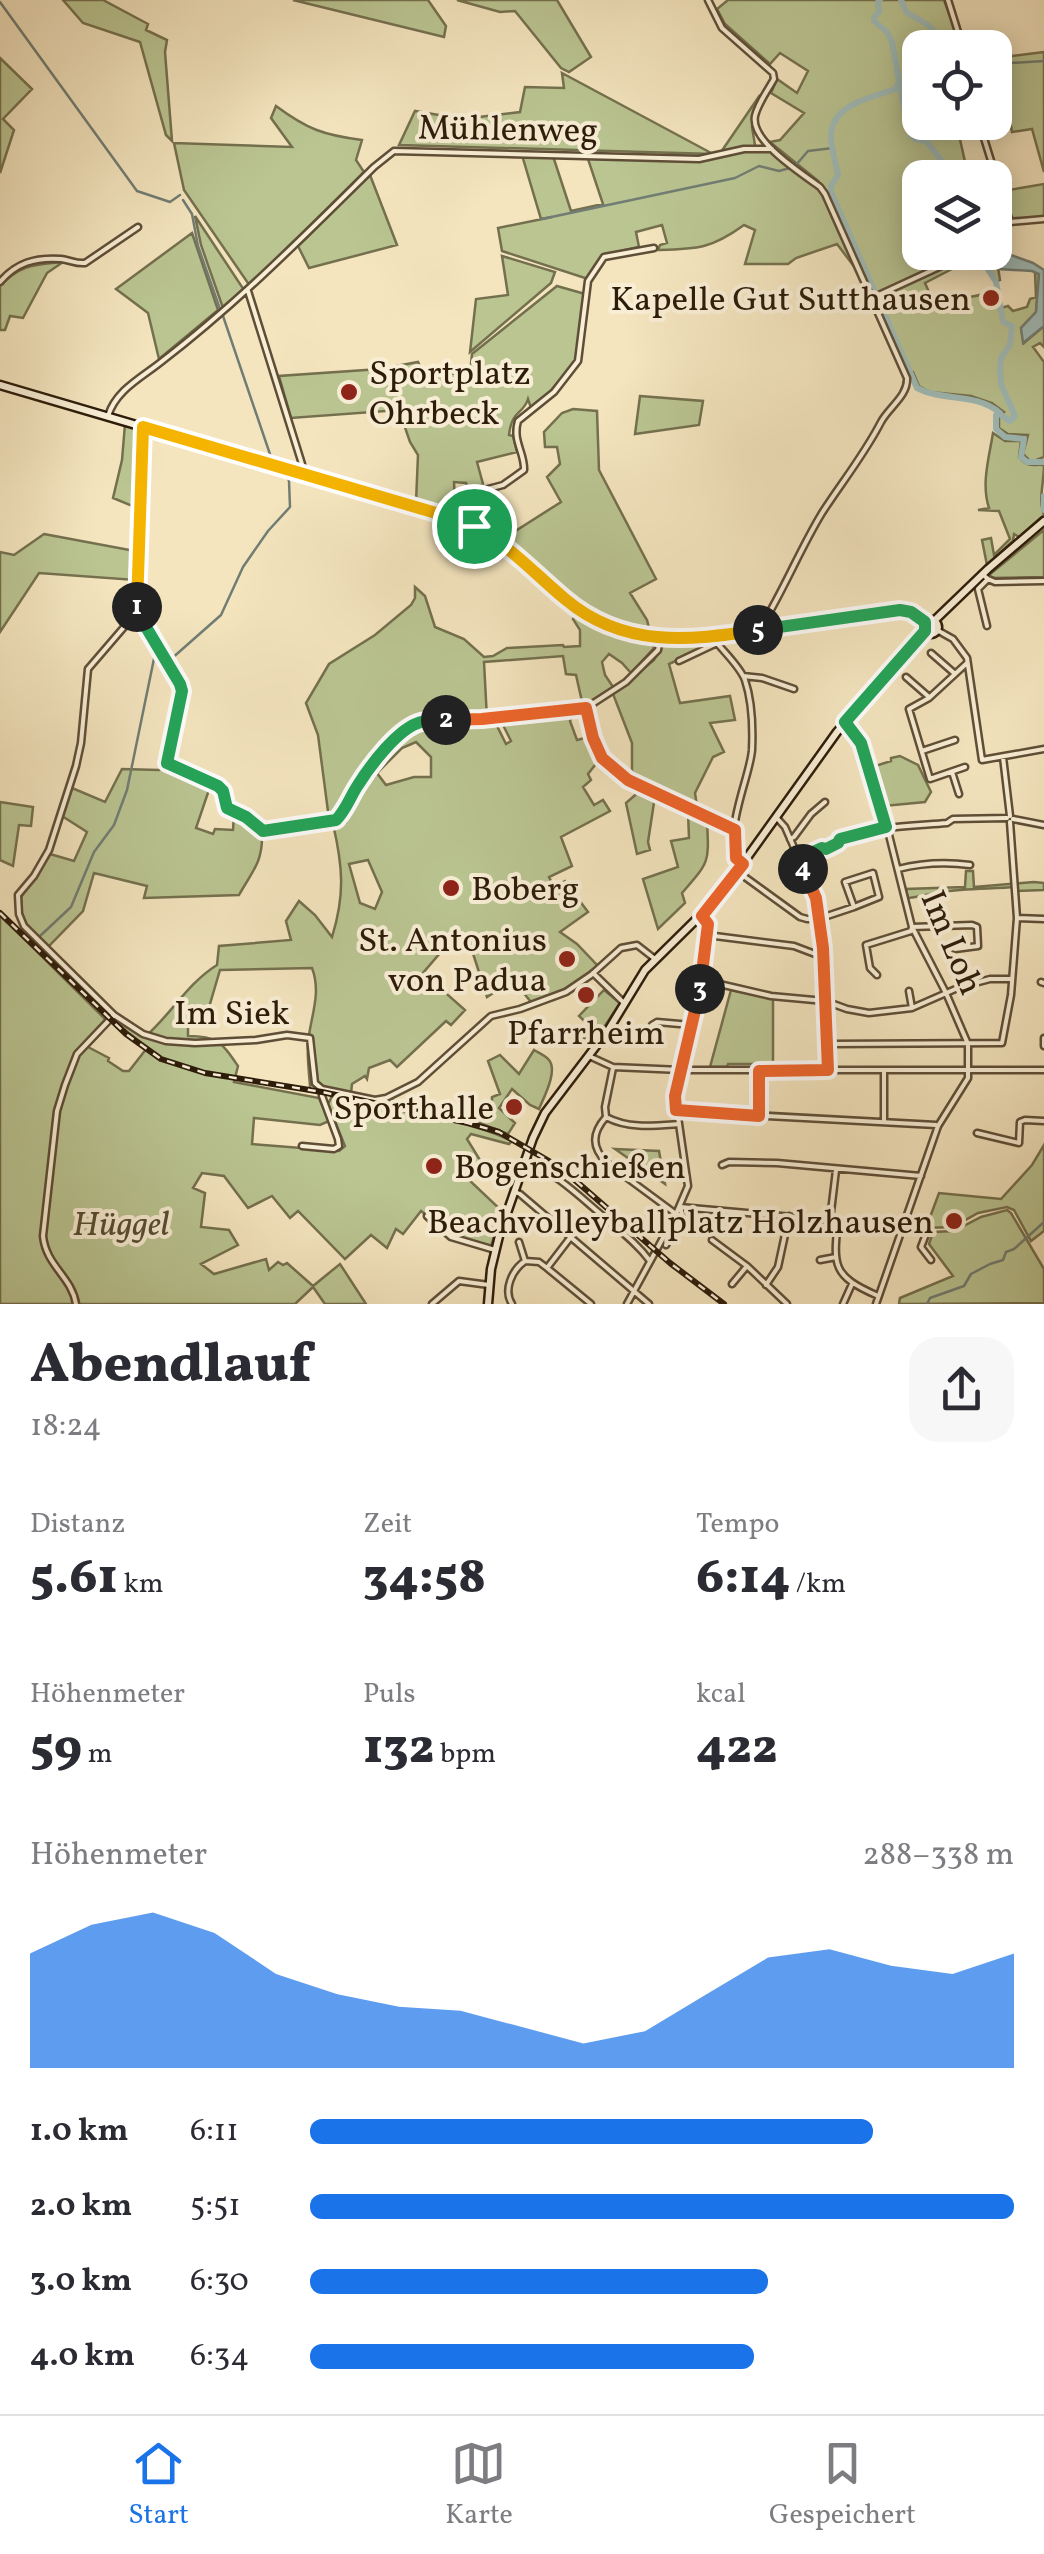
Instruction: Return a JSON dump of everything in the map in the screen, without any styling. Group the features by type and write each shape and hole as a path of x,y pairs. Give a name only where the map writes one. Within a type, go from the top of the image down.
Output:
{"street":[{"path":"708,0 722,28 773,73 774,79 754,120 761,138 825,194 875,296 908,384 882,418 870,445 812,532 768,615 768,628"},
{"path":"948,0 958,30"},
{"name":"Mühlenweg","path":"108,416 116,398 248,290 394,151 699,159 744,148 772,148"},
{"path":"1012,222 1044,220"},
{"path":"0,282 23,262 55,258 85,263 138,228"},
{"path":"474,526 477,492 502,484 524,470 517,441 518,421 554,392 578,361 588,282 595,268 604,257 654,248"},
{"path":"875,296 932,270"},
{"path":"248,290 302,464 300,472"},
{"path":"0,385 474,526 504,544 588,616 615,628 660,638 715,639 900,610 925,622 934,620 1043,522"},
{"path":"143,427 137,612 182,691 167,763 218,786 227,808 263,831 336,820 380,755 410,726 420,722 586,708 638,671 658,650 660,638"},
{"path":"985,577 995,582 1044,581"},
{"path":"985,577 978,589 987,626"},
{"path":"76,1304 70,1286 44,1248 57,1111 77,1054 114,1015 24,926 18,899 49,850 76,766 88,668 137,612"},
{"path":"934,620 937,630"},
{"path":"488,1304 495,1250 525,1160 546,1113 645,970 702,916 738,872 845,722 925,631 925,622"},
{"path":"925,631 932,634 937,630"},
{"path":"937,630 953,639 968,663 982,760 1044,750"},
{"path":"679,662 715,639"},
{"path":"715,639 743,676 750,702 752,751 736,808 735,830 736,858 743,864"},
{"path":"932,653 954,673"},
{"path":"965,767 930,779 909,709 930,698 968,663"},
{"path":"743,676 794,689"},
{"path":"906,677 930,698"},
{"path":"586,708 602,758 615,769 634,784 735,830"},
{"name":"Im Loh","path":"845,722 861,743 912,928 968,1044 968,1070"},
{"path":"921,751 955,740"},
{"path":"828,1044 1002,1043 1009,1015 1017,918 1003,757"},
{"path":"952,772 959,794"},
{"path":"790,839 825,802"},
{"path":"776,817 816,898 828,1070"},
{"path":"798,859 826,849 840,839 886,827 947,823 953,819 1010,819 1044,825"},
{"path":"898,869 950,862 970,865"},
{"path":"738,872 800,917 818,919 854,907 879,898 873,874 845,882 854,907"},
{"path":"934,913 934,926"},
{"path":"626,1304 680,1206 688,1180 675,1096 702,980 707,922 702,916"},
{"path":"1017,918 1044,919"},
{"path":"877,976 870,968 866,945 912,928 978,927 978,946 955,950"},
{"path":"707,935 794,946 823,957"},
{"path":"302,1146 338,1146 322,1089 375,1100 386,1098 420,1080 491,1016 566,992 620,948 635,944 655,959"},
{"path":"594,973 624,1003"},
{"path":"702,980 771,996 825,1001 869,1013 912,1008 990,979 1012,979"},
{"path":"909,991 912,1008"},
{"name":"Im Siek","path":"114,1015 143,1034 166,1041 194,1043 293,1035 310,1038 316,1083 322,1089"},
{"path":"652,1025 691,1025"},
{"path":"1044,1038 1044,1046"},
{"path":"589,1056 613,1067 681,1070 1044,1070"},
{"path":"613,1067 606,1117 594,1138 598,1154 676,1214"},
{"path":"884,1070 884,1122"},
{"path":"876,1304 938,1126 968,1078 968,1070"},
{"path":"759,1071 759,1116"},
{"path":"676,1110 938,1126"},
{"path":"606,1117 632,1126 678,1124"},
{"path":"977,1134 1019,1142 1020,1122 1044,1121"},
{"path":"525,1160 563,1183 639,1246 650,1261"},
{"path":"722,1165 749,1162 921,1176"},
{"path":"830,1220 836,1169"},
{"path":"514,1192 649,1304"},
{"path":"680,1206 928,1229 921,1247 931,1260"},
{"path":"666,1245 682,1214 680,1206"},
{"path":"426,1216 451,1237 495,1250"},
{"path":"766,1285 778,1266 790,1216"},
{"path":"838,1221 836,1257 842,1273 852,1284 878,1295"},
{"path":"546,1268 571,1237"},
{"path":"712,1240 787,1304"},
{"path":"519,1242 525,1260"},
{"path":"820,1260 836,1257"},
{"path":"525,1260 539,1262 591,1304"},
{"path":"512,1304 508,1289 514,1272 525,1260"},
{"path":"732,1284 747,1266"},
{"path":"432,1304 459,1281 489,1285"},
{"path":"843,1304 852,1284"}],"green space":[{"path":"63,0 103,0 148,24 146,30 167,40 172,141 166,135 140,42 83,23"},
{"path":"293,0 428,0 446,26 444,37"},
{"path":"457,0 557,0 591,57 569,72 561,68 515,11 500,12"},
{"path":"728,0 944,0 958,30 902,30 902,140 960,140 965,160 902,160 902,270 950,270 925,283 935,306 997,291 1001,314 1001,308 1008,306 1013,311 1027,307 1030,299 1036,297 1035,272 1039,274 1036,312 1021,328 1024,343 1044,326 1044,347 1040,343 1033,347 1044,362 1044,457 1031,462 1023,454 1028,435 1008,434 999,428 999,416 1004,412 992,403 971,396 930,392 919,386 913,372 904,375 859,273 837,244 788,264 745,264 755,230 744,225 703,246 658,250 667,243 662,225 636,232 639,247 602,255 588,279 502,251 498,228 552,217 541,219 522,155 553,156 571,211 603,204 587,156 699,159 742,148 721,152 760,95 752,127 755,145 745,148 772,149 812,181 817,180 770,142 780,140 804,113 771,93 777,79 797,93 808,71 780,53 770,64 725,24 717,9"},
{"path":"1044,52 1044,172 1032,129 1012,132 1012,56"},
{"path":"0,58 32,89 3,119 14,130 0,173"},
{"path":"562,73 713,154 399,145 415,111 462,119 520,112 525,87 564,88"},
{"path":"276,106 316,130 362,140 356,160 364,172 250,286 184,190 174,143 292,147 271,118"},
{"path":"370,175 397,245 309,268 298,246"},
{"path":"1044,184 1044,218 1012,218 1012,189"},
{"path":"195,216 244,290 223,308 201,245"},
{"path":"192,233 218,310 159,359 148,313 116,289"},
{"path":"502,256 555,272 551,283 470,352 476,299 508,295"},
{"path":"63,262 47,273 23,318 10,316 5,330 0,330 0,286 22,270"},
{"path":"987,270 998,270 1000,280 995,282"},
{"path":"557,286 585,294 577,361 545,397 531,408 528,399 515,416 509,435 513,436 517,452 477,462 483,484 470,494 466,483 454,482 455,503 475,505 474,521 416,502 418,455 399,410 291,418 279,376 380,369 418,362 426,379 470,373 472,354"},
{"path":"640,396 703,401 699,425 635,434"},
{"path":"573,409 597,411 599,470 656,579 630,593 650,632 606,616 571,595 506,537 561,502 547,477 560,464 557,447 545,447 544,432 562,413"},
{"path":"125,424 139,428 137,508 113,498"},
{"path":"993,433 1005,441 1021,441 1019,457 1025,463 1044,465 1044,515 1019,537 1014,534 1013,541 987,565 982,540 991,538 994,555 1010,539 999,511 978,510 989,508 986,480"},
{"path":"1044,530 1044,577 991,578 989,575"},
{"path":"44,534 135,551 135,580 39,573 0,632 0,552 14,555"},
{"name":"Hüggel","path":"415,587 425,596 435,627 464,639 484,657 507,648 580,646 580,630 573,619 577,613 613,631 652,643 654,648 631,673 609,654 602,662 613,687 583,706 576,675 566,674 563,656 484,662 487,719 494,720 506,744 511,741 502,723 505,719 574,712 570,721 577,740 589,737 599,760 588,774 591,780 583,787 594,805 603,800 610,811 561,837 572,866 549,877 554,887 565,881 588,912 560,932 598,966 564,989 531,1002 513,980 487,997 469,941 447,945 423,973 465,1010 451,1025 446,1021 397,1067 390,1060 369,1068 367,1079 365,1076 352,1084 351,1093 325,1088 317,1082 310,1086 308,1043 316,987 312,968 220,970 207,1014 192,1015 188,1036 213,1039 223,1046 238,1066 234,1082 319,1098 329,1121 320,1125 254,1118 252,1144 339,1151 345,1146 328,1104 332,1096 448,1119 512,1141 509,1144 471,1134 467,1139 480,1160 468,1179 502,1211 491,1246 454,1236 421,1211 403,1234 396,1229 387,1248 371,1235 345,1259 298,1211 290,1218 272,1196 248,1208 224,1176 202,1173 193,1188 205,1193 201,1227 229,1230 238,1245 201,1264 214,1274 266,1259 269,1270 278,1262 287,1263 313,1286 340,1264 366,1304 325,1304 313,1287 295,1304 0,1304 0,915 106,1020 98,1029 101,1033 88,1047 123,1071 129,1071 147,1048 113,1020 146,1036 217,965 219,946 291,940 286,921 299,901 332,937 341,881 333,824 346,822 369,773 406,732 404,728 378,755 345,804 329,819 318,735 306,703 329,664 375,635 415,598","holes":["416,742 431,757 431,777 386,785 377,773 402,748","368,860 382,892 375,909 360,903 349,864"]},
{"path":"711,640 712,644 669,664 680,703 730,696 735,720 710,723 724,752 713,757 695,793 698,813 632,779 632,743 613,694 654,660 668,641"},
{"path":"900,756 918,765 931,792 925,802 884,806 872,767"},
{"path":"166,766 211,784 196,828 213,834 215,829 233,830 234,815 262,833 259,859 239,895 144,898 147,886 94,873 83,911 48,947 24,919 21,897 50,854 74,861 87,832 62,816 72,788 105,802 122,769 159,770"},
{"path":"641,790 655,796 650,850 637,854 626,803"},
{"path":"0,802 33,807 31,826 19,825 13,866 0,860"},
{"path":"688,812 707,821 706,861 682,893 685,903 658,929 643,879 678,867 671,841 689,838"},
{"path":"966,871 973,871 974,887 1034,882 1044,883 1044,890 969,889 908,898 906,889 965,887"},
{"path":"604,990 620,1003 593,1044 584,1038 592,1028 579,1016"},
{"path":"731,990 773,999 773,1064 710,1067"},
{"path":"534,1050 549,1060 549,1084 539,1109 512,1089 499,1108 515,1123 508,1134 477,1122 385,1102 459,1112 474,1106 476,1109 500,1094 488,1061 500,1055 519,1074"},
{"path":"1044,1145 1044,1231 1031,1241 1014,1210 1007,1207 978,1213 953,1227 926,1228 939,1193 1001,1199 1032,1165"},
{"path":"615,1149 659,1151 665,1184"},
{"path":"1007,1210 1044,1269 1044,1303 899,1304 900,1298 953,1276 929,1244 933,1232 954,1231 981,1217"}],"water":[{"path":"1012,255 1044,270 1044,326 1023,343 1021,328 1036,312 1039,274 1012,270"}],"waterway":[{"path":"880,0 874,21 892,42 911,135 926,141 941,160"},
{"path":"901,0 906,12 933,30"},
{"path":"0,2 137,191 170,202 180,195"},
{"path":"1012,63 1044,61"},
{"path":"899,82 896,89 846,109 833,124 831,139 838,175 831,192 917,388 980,402 1000,413"},
{"path":"796,165 808,151 833,148"},
{"path":"542,219 735,178 759,166 779,171 790,168"},
{"path":"183,200 192,214 198,246 220,309"},
{"path":"988,270 996,282 1003,322 1012,326 1010,345 1001,358 1000,368 1001,384 1015,416 1010,421 998,413 996,429 1005,437 1024,439 1021,457 1027,462 1044,462"},
{"path":"223,316 273,463"},
{"path":"170,660 221,615 243,567 290,507 286,473 276,470"},
{"path":"1044,496 1044,510"},
{"path":"40,936 71,907 94,852 114,825 127,790 156,649 166,664"},
{"path":"927,1304 930,1298 964,1286 971,1274 1003,1260 1006,1252 1044,1222"}],"railway":[{"path":"0,913 126,1034 161,1059 205,1073 322,1092 499,1132 561,1168 670,1263 724,1304"}],"place":[{"name":"Kapelle Gut Sutthausen","path":"991,298"},
{"name":"Sportplatz Ohrbeck","path":"349,392"},
{"name":"Boberg","path":"451,888"},
{"name":"St. Antonius von Padua","path":"567,959"},
{"name":"Pfarrheim","path":"586,995"},
{"name":"Sporthalle","path":"514,1107"},
{"name":"Bogenschießen","path":"434,1166"},
{"name":"Beachvolleyballplatz Holzhausen","path":"954,1221"}],"route":[{"path":"143,427 474,526 504,544 574,607 615,628 643,636 690,639 900,610 925,622 925,631 845,722 861,743 886,827 840,839 826,849 798,859 816,898 823,948 828,1070 759,1071 759,1116 676,1110 675,1096 702,980 708,924 702,916 743,864 736,858 735,830 628,780 602,758 586,708 420,722 410,726 380,755 336,820 270,832 227,808 218,786 167,763 182,691 137,612 143,427"}]}
